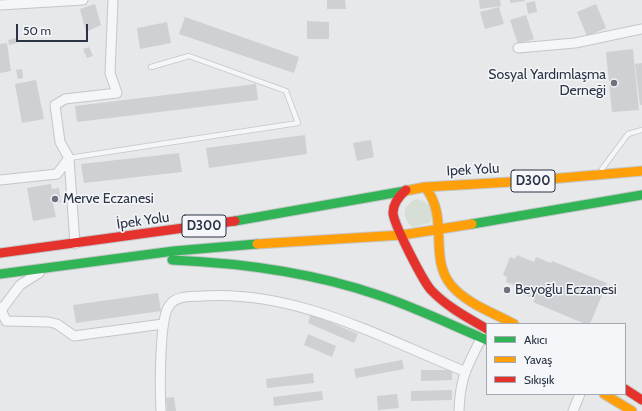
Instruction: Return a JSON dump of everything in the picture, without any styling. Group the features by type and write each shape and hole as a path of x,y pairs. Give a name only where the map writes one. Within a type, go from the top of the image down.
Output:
{"main road":[{"name":"Ipek Yolu","path":"425,187 598,176 642,171"},
{"path":"486,328 457,311 431,290 415,265 393,215 393,208 396,199 406,190 425,187 433,196 439,230 439,252 446,278 452,286 464,296 512,323"},
{"name":"İpek Yolu","path":"0,253 237,221 406,190"},
{"name":"D300","path":"439,230 642,195"},
{"path":"402,235 439,230"},
{"name":"D300","path":"0,274 174,251 298,240 402,235"},
{"path":"128,258 220,263 275,268 363,290 395,301 484,338"},
{"path":"626,390 642,400"},
{"path":"606,395 632,411"}],"street":[{"path":"0,5 82,0"},
{"path":"75,244 69,158 60,142 55,105 65,99 117,93 110,73 113,0"},
{"path":"518,48 575,43 642,30"},
{"path":"0,180 57,174 69,158"},
{"path":"48,268 30,277 20,285 1,308 3,322 49,322 57,324 74,336 163,324"},
{"path":"161,411 163,324 169,306 179,298 229,294 253,297 317,310 464,371"},
{"path":"459,411 464,371 484,338"},
{"path":"572,411 580,395"}],"lane":[{"path":"69,158 298,123 286,91 189,56 151,67"},
{"path":"598,176 628,134 642,130"}],"shaded area":[{"path":"417,199 428,205 432,211 432,219 430,223 413,227 406,220 405,212 409,204"}],"building":[{"path":"327,0 345,0 346,9 327,9"},
{"path":"479,0 500,0 501,6 480,9"},
{"path":"510,0 525,0 525,1 510,3"},
{"path":"535,1 537,12 528,14 526,3"},
{"path":"95,4 101,25 86,32 80,9"},
{"path":"596,4 606,28 587,36 577,12"},
{"path":"499,7 504,24 485,29 480,12"},
{"path":"526,15 534,39 518,44 510,20"},
{"path":"185,17 299,57 294,73 179,34"},
{"path":"307,21 329,22 329,39 307,39"},
{"path":"167,22 171,43 140,49 137,28"},
{"path":"16,38 17,43 9,45 8,40"},
{"path":"7,43 11,71 0,73 0,44"},
{"path":"89,47 93,56 87,58 83,49"},
{"path":"633,49 639,110 612,112 606,52"},
{"path":"642,63 642,105 640,105 635,64"},
{"path":"22,69 23,78 18,79 16,70"},
{"path":"36,80 44,119 22,123 15,84"},
{"path":"256,84 258,100 77,122 75,106"},
{"path":"305,135 307,154 209,168 206,148"},
{"path":"371,140 374,157 357,161 353,143"},
{"path":"179,153 182,172 84,183 81,164"},
{"path":"51,184 52,189 59,188 61,202 53,204 56,217 33,221 27,188"},
{"path":"517,255 534,262 536,257 551,263 552,261 607,283 590,323 583,323 533,302 535,299 519,293 521,288 506,282 507,277 503,275 510,257 515,259"},
{"path":"158,293 161,311 76,323 73,305"},
{"path":"311,314 358,334 354,343 308,323"},
{"path":"308,334 336,346 332,357 304,345"},
{"path":"402,360 404,369 356,378 354,369"},
{"path":"421,370 452,370 452,380 421,381"},
{"path":"313,373 314,383 267,388 266,379"},
{"path":"452,390 452,400 411,401 411,391"},
{"path":"322,391 323,400 274,406 273,397"},
{"path":"397,394 399,408 378,410 377,396"},
{"path":"174,397 176,411 167,411 166,398"}],"traffic: fast":[{"path":"235,221 405,191"},
{"path":"472,224 642,195"},
{"path":"0,274 174,251 257,244"},
{"path":"172,260 250,266 327,280 392,300 486,340"}],"traffic: slow":[{"path":"405,191 425,187 527,181 642,171"},
{"path":"425,187 432,199 436,211 441,262 444,274 451,285 457,292 481,308 512,323"},
{"path":"257,244 402,235 472,224"},
{"path":"606,395 632,411"}],"traffic: jam":[{"path":"406,190 397,200 393,213 409,253 427,285 444,302 486,328"},
{"path":"0,253 235,221"},
{"path":"626,390 642,400"}],"place":[{"name":"Sosyal Yardımlaşma Derneği","path":"614,83"},
{"name":"Merve Eczanesi","path":"55,199"},
{"name":"Beyoğlu Eczanesi","path":"507,290"}]}
